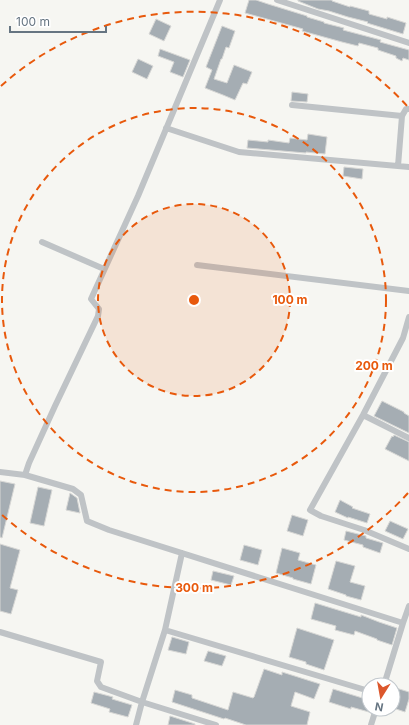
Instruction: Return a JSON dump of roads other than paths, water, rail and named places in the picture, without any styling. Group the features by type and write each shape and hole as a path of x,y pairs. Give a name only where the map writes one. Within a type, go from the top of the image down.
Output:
{"street":[{"path":"25,475 55,406 98,316 99,309 91,299 138,196 220,0"},
{"path":"277,0 409,43"},
{"path":"292,105 402,116"},
{"path":"398,166 402,116 406,109 409,109"},
{"path":"166,128 239,152 409,167"},
{"path":"42,242 104,269"},
{"path":"197,265 409,291"},
{"path":"409,317 406,340 362,415 310,510 321,516 364,530 409,550"},
{"path":"362,415 409,438"},
{"path":"0,472 25,475 72,489 81,495 87,521 109,530 403,623"},
{"path":"136,725 165,630 182,553"},
{"path":"386,677 409,606"},
{"path":"165,630 361,689"},
{"path":"0,632 101,662 97,681 101,687 142,702 216,725"}]}
